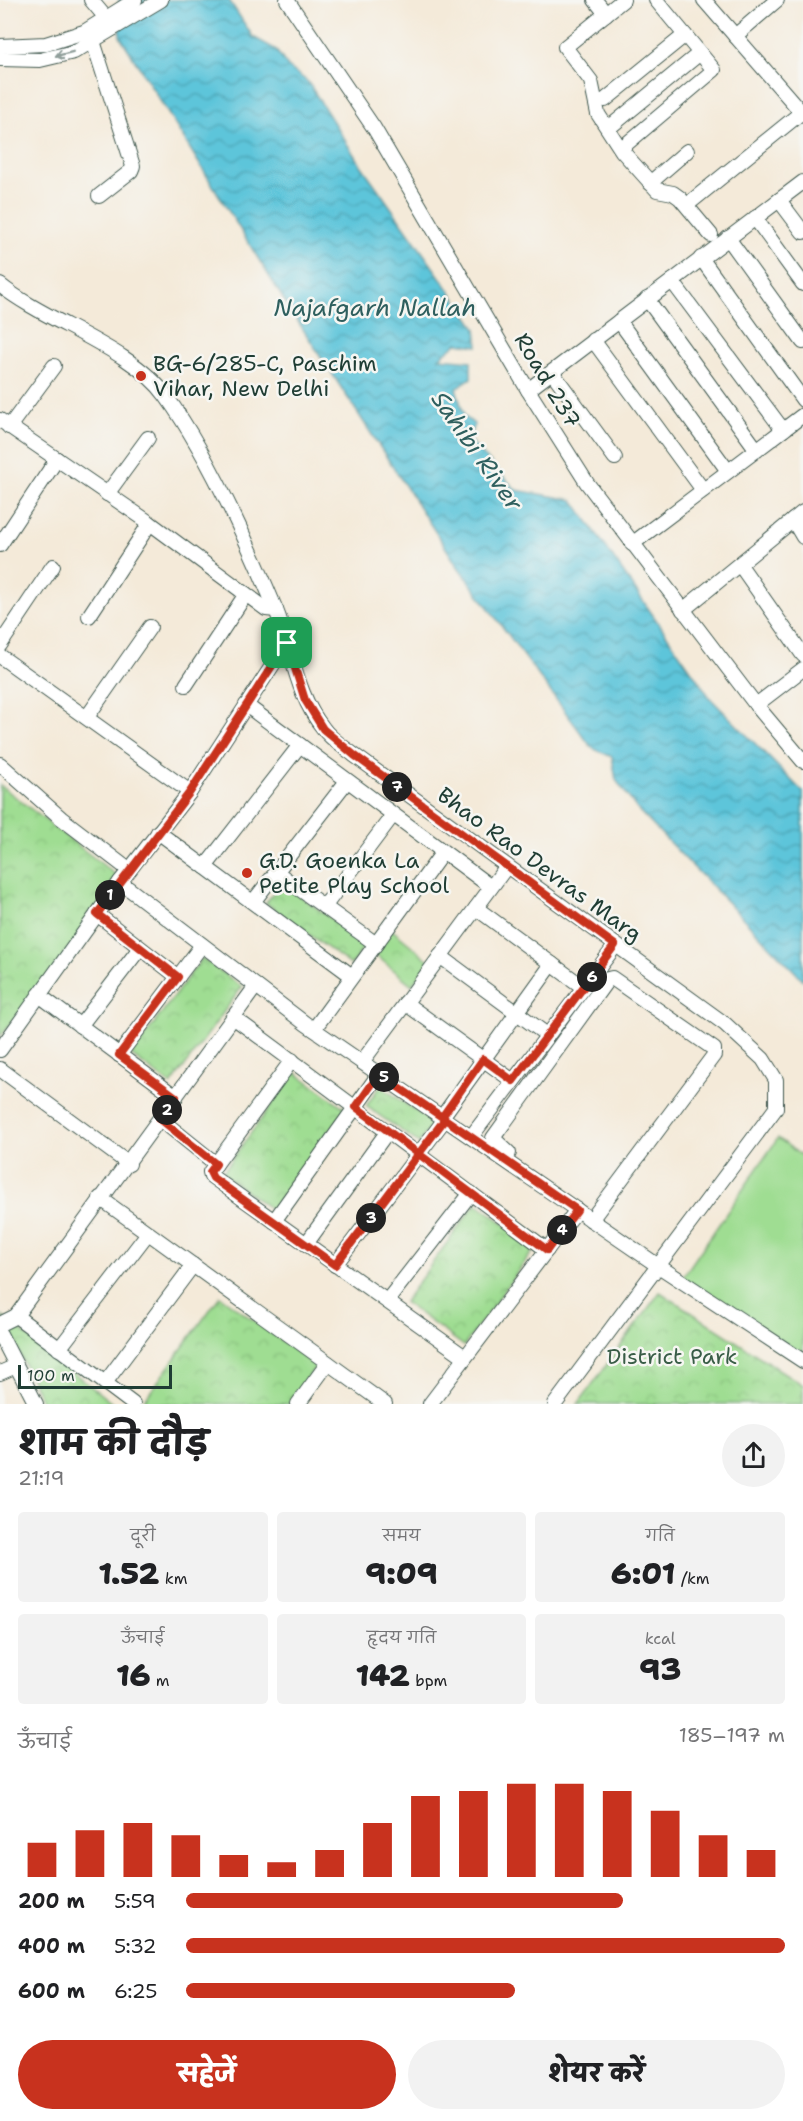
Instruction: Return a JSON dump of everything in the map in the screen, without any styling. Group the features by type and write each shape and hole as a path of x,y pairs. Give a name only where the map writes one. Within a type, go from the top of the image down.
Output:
{"street":[{"path":"91,0 110,22"},
{"path":"0,60 40,60 74,52 93,41 135,0"},
{"path":"0,45 46,44 84,32 161,0"},
{"name":"Road 237","path":"287,0 374,128 528,390 587,483 756,705 803,761"},
{"path":"595,0 606,14"},
{"path":"623,0 565,47 591,81 601,120 622,152 657,190 673,193 680,198 711,235"},
{"path":"624,146 714,70 656,0"},
{"path":"693,200 802,113 704,0"},
{"path":"735,36 777,0"},
{"path":"605,100 685,35"},
{"path":"93,41 133,166 131,171 99,196"},
{"path":"610,127 700,53"},
{"path":"650,183 687,151"},
{"path":"528,390 803,182"},
{"path":"779,200 803,232"},
{"path":"756,218 803,284"},
{"path":"728,238 803,342"},
{"path":"701,258 803,399"},
{"path":"672,281 783,430"},
{"name":"Bhao Rao Devras Marg","path":"0,285 144,372 165,394 197,446 276,609 305,700 323,729 354,755 725,1024 763,1059 776,1080 776,1108 555,1404"},
{"path":"647,299 757,450"},
{"path":"619,321 728,471"},
{"path":"593,340 703,490"},
{"path":"54,366 5,423 150,523 266,609 276,609"},
{"path":"552,372 615,458"},
{"path":"632,544 803,415"},
{"path":"107,494 148,438"},
{"path":"0,545 57,459"},
{"path":"683,610 798,516 803,537"},
{"path":"89,616 150,523"},
{"path":"740,565 803,655"},
{"path":"0,645 53,566"},
{"path":"186,686 246,594"},
{"path":"87,717 150,627"},
{"path":"0,1050 120,882 190,792 287,643"},
{"path":"0,656 190,792"},
{"path":"756,705 803,669"},
{"path":"246,705 491,887"},
{"path":"205,867 300,745"},
{"path":"0,764 61,818 129,870"},
{"path":"253,902 347,781"},
{"path":"324,906 393,815"},
{"path":"158,832 352,976"},
{"path":"314,1029 443,852"},
{"path":"362,1062 507,866"},
{"path":"276,872 376,944"},
{"path":"120,882 314,1029 577,1210 593,1216"},
{"path":"476,908 584,987"},
{"path":"97,914 178,977"},
{"path":"119,1055 202,945"},
{"path":"471,1137 615,945"},
{"path":"81,1026 140,948"},
{"path":"440,956 547,1035"},
{"path":"335,1265 419,1153 552,964"},
{"path":"593,1216 714,1055 714,1049 612,978 603,985 493,1138 499,1146 657,1265 803,1361"},
{"path":"0,1324 15,1316 100,1198 129,1164 256,986"},
{"path":"39,995 176,1097"},
{"path":"405,1003 513,1081"},
{"path":"233,1017 547,1250"},
{"path":"292,1060 210,1172 213,1178 465,1357"},
{"path":"0,1069 129,1164"},
{"path":"274,1221 379,1074"},
{"path":"160,1119 216,1164"},
{"path":"306,1244 388,1131"},
{"path":"387,1301 471,1193"},
{"path":"100,1198 385,1404"},
{"path":"430,1404 577,1210"},
{"path":"59,1349 148,1233"},
{"path":"105,1383 193,1265"},
{"path":"15,1316 133,1404"},
{"path":"0,1334 36,1404"},
{"path":"298,1404 328,1363"},
{"path":"0,1373 16,1366"}],"green space":[{"path":"0,785 125,882 0,1037"},
{"path":"281,882 366,944 351,965 266,903"},
{"path":"391,929 430,961 412,985 373,953"},
{"path":"202,958 242,987 171,1085 131,1055"},
{"path":"295,1072 346,1109 272,1210 222,1173"},
{"path":"380,1086 433,1123 419,1143 366,1106"},
{"path":"778,1138 803,1157 803,1355 680,1281"},
{"path":"476,1203 536,1247 464,1346 404,1302"},
{"name":"District Park","path":"660,1292 803,1385 803,1404 578,1404"},
{"path":"220,1296 316,1366 289,1404 145,1404 143,1402"},
{"path":"2,1316 113,1404 43,1404"}],"water":[{"name":"Najafgarh Nallah","path":"119,0 229,0 253,37 275,49 288,67 308,82 356,158 476,328 478,346 457,343 439,358 471,361 471,378 456,388 464,416 475,425 468,439 516,490 573,500 711,699 803,792 803,980 637,809 616,780 612,757 592,748 459,568 284,300 120,36"}],"place":[{"name":"BG-6/285-C, Paschim Vihar, New Delhi","path":"141,376"},
{"name":"G.D. Goenka La Petite Play School","path":"247,873"}],"route":[{"path":"287,643 190,792 97,914 178,977 119,1055 176,1097 160,1119 216,1164 210,1172 213,1178 335,1265 419,1153 445,1119 577,1210 547,1250 419,1153 356,1107 379,1074 442,1117 483,1059 513,1081 615,945 354,755 323,729 305,700 287,643"}],"water label":[{"name":"Sahibi River","path":"477,451"}]}
